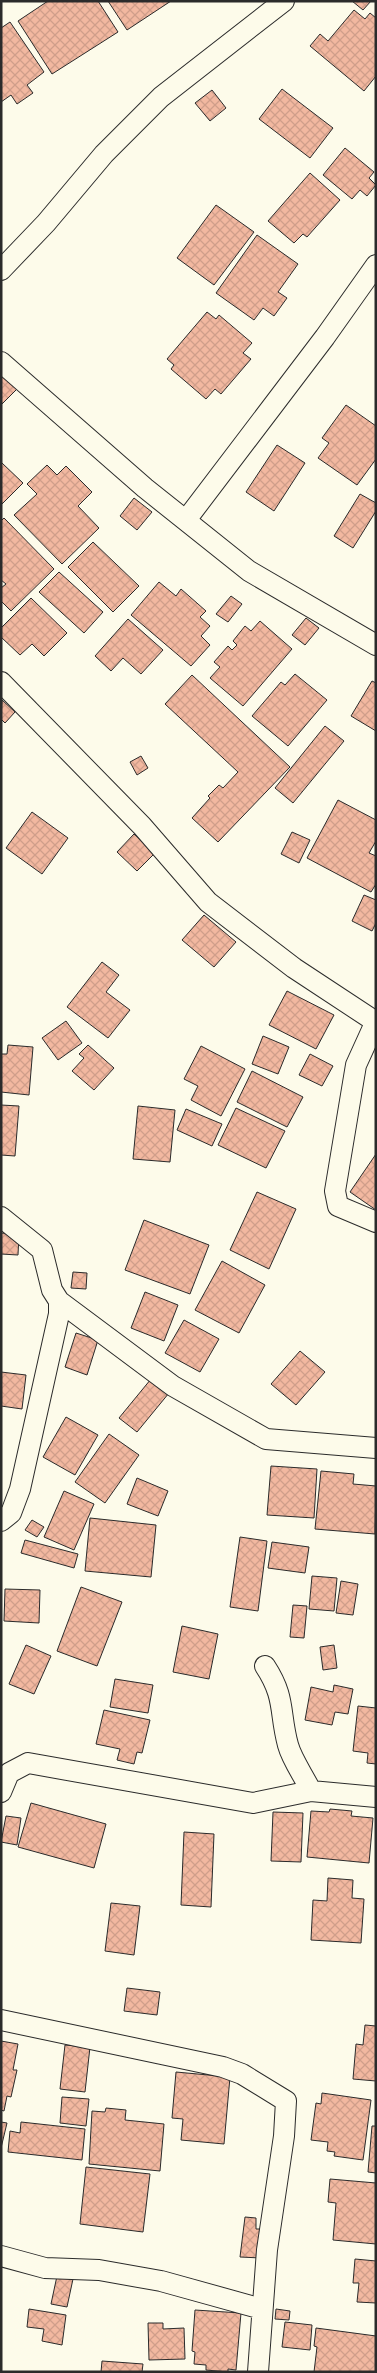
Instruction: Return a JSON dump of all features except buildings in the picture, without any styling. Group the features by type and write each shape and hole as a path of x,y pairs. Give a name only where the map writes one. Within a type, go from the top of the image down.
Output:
{"street":[{"path":"1,270 46,223 104,154 161,97 284,1"},
{"path":"186,520 314,352 376,265"},
{"path":"1,362 145,488 249,571 376,645"},
{"path":"1,682 142,826 208,902 294,968 376,1022 356,1065 335,1191 338,1206 376,1222"},
{"path":"1,1217 42,1250 52,1290 58,1301 59,1314 20,1489 11,1513 1,1521"},
{"path":"58,1301 172,1386 266,1439 376,1448"},
{"path":"264,1666 276,1683 282,1702 288,1745 311,1791"},
{"path":"1,1792 9,1773 28,1764 253,1803 311,1791 376,1797"},
{"path":"1,2020 223,2067 242,2074 286,2101 284,2136 267,2250 258,2372"},
{"path":"1,2256 46,2268 99,2270 160,2282 262,2309"}]}
